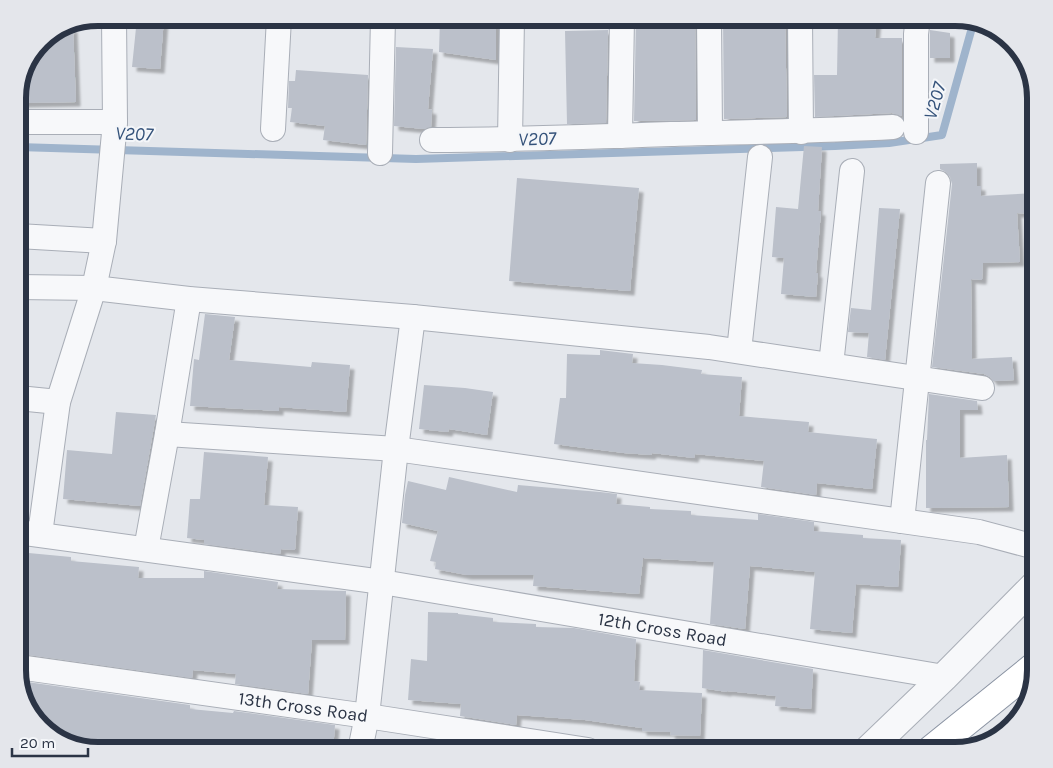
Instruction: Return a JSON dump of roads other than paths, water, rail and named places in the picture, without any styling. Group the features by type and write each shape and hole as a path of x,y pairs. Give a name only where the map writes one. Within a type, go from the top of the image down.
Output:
{"highway":[{"path":"941,742 1027,673"}],"street":[{"path":"29,533 58,402 94,288 104,240 115,130 114,26"},
{"path":"273,129 279,26"},
{"path":"380,153 383,26"},
{"path":"510,140 512,26"},
{"path":"620,136 622,26"},
{"path":"709,26 710,133"},
{"path":"800,26 801,132"},
{"path":"432,140 510,140 710,133 904,130 917,26"},
{"path":"26,123 115,130"},
{"path":"739,352 760,157"},
{"path":"832,365 852,171"},
{"path":"902,520 938,184"},
{"path":"26,236 104,240"},
{"path":"26,287 94,288 189,299 413,316 709,347 982,388"},
{"path":"146,549 168,434 189,299"},
{"path":"362,742 367,716 396,448 413,316"},
{"path":"26,399 58,402"},
{"path":"168,434 396,448 902,520 979,532 1027,545"},
{"name":"12th Cross Road","path":"29,533 382,582 944,677"},
{"path":"876,742 1027,594"},
{"name":"13th Cross Road","path":"26,668 367,716 536,742"}],"waterway":[{"name":"V207","path":"26,147 416,159 889,143 942,135 972,29"}]}
